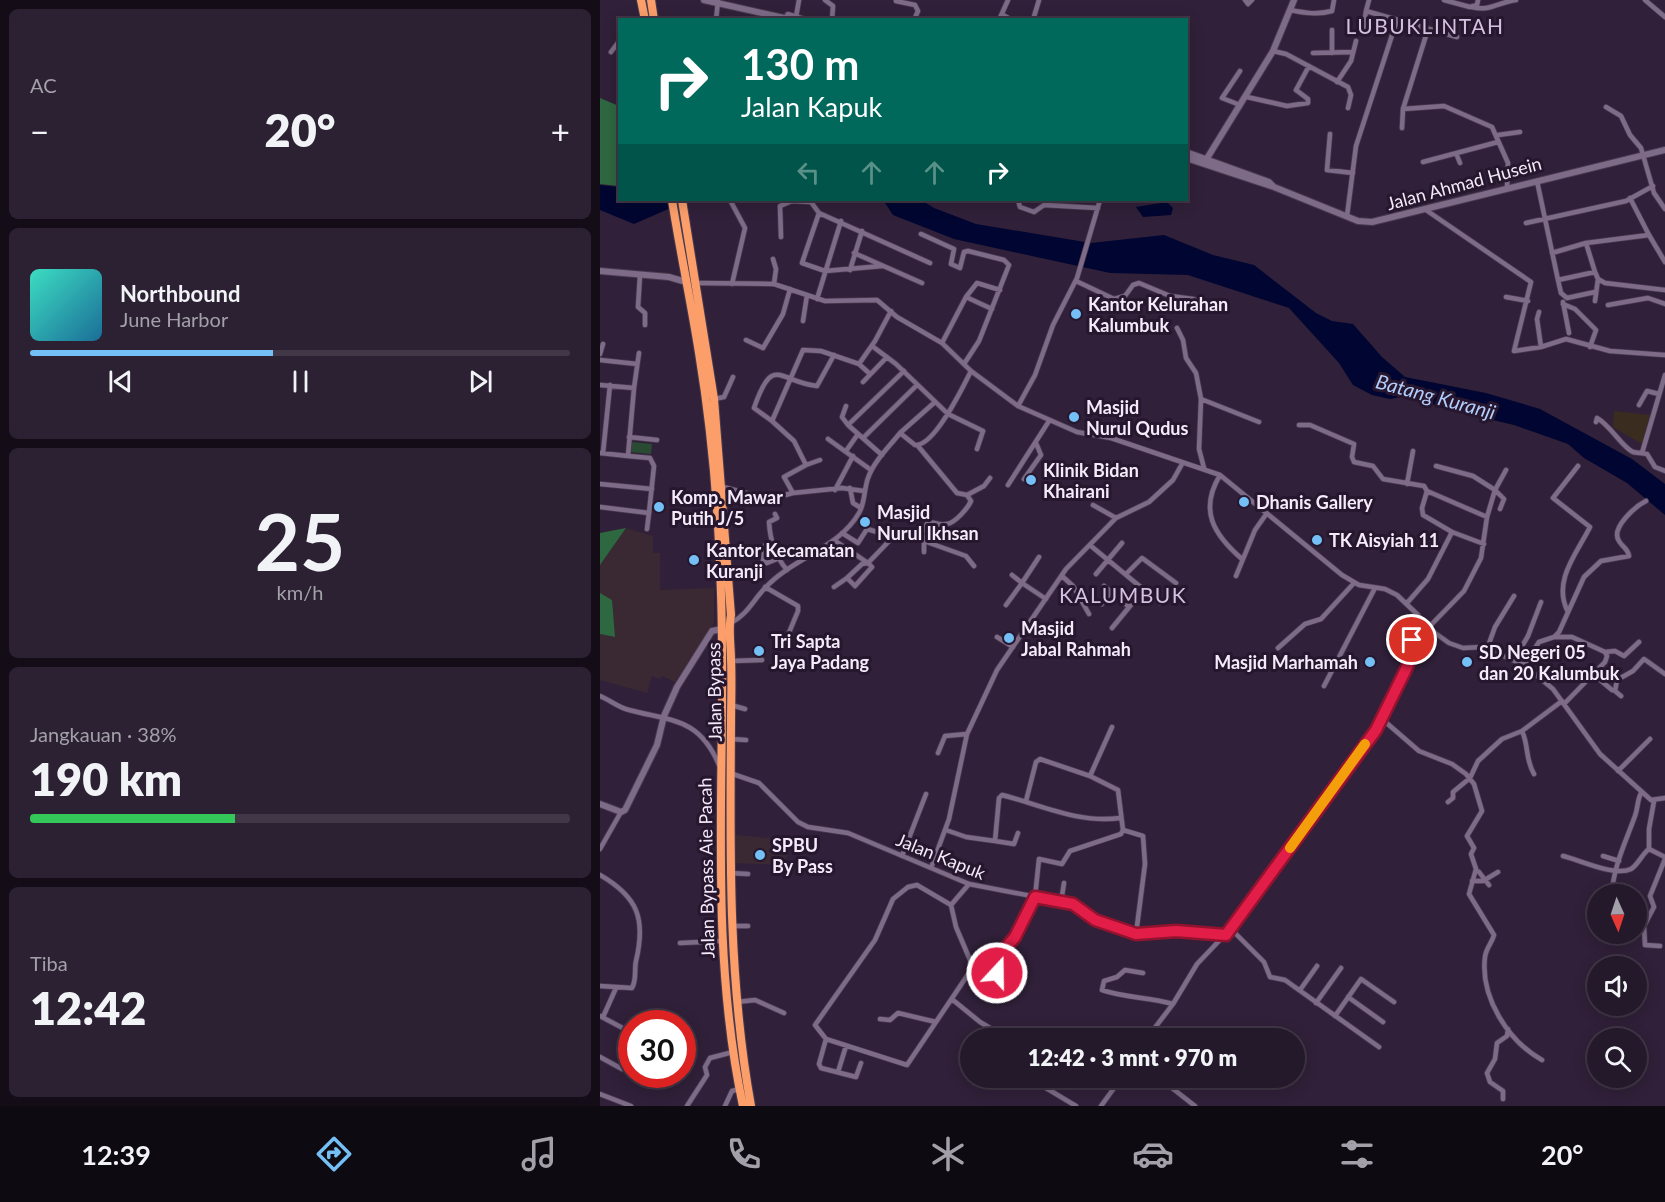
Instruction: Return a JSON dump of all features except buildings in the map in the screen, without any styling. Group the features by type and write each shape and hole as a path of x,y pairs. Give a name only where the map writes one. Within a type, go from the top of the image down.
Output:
{"highway":[{"path":"641,0 645,18"},
{"path":"651,0 654,18"},
{"name":"Jalan Bypass","path":"672,201 715,449 725,627 731,661 731,926 737,1002 751,1106"},
{"path":"682,201 714,399 715,449 723,487 731,615 725,627"},
{"name":"Jalan Bypass Aie Pacah","path":"725,627 721,768 723,941 733,1052 743,1106"},
{"path":"733,1052 742,1047"}],"main road":[{"path":"704,0 794,18"},
{"path":"1206,160 1247,97 1273,51 1292,0"},
{"path":"718,1 780,18"},
{"name":"Jalan Ahmad Husein","path":"1188,159 1347,216 1372,222 1426,210 1537,179 1665,150"},
{"name":"Jalan Ahmad Husein","path":"1188,153 1269,182 1274,188"},
{"path":"600,271 676,278 686,282"},
{"path":"600,804 621,812 631,800 657,745 664,716 699,650 712,631 725,627"}],"street":[{"path":"794,18 799,0"},
{"path":"825,0 833,6 832,18"},
{"path":"999,18 1003,15 1008,0"},
{"path":"1034,18 1039,0"},
{"path":"1245,0 1248,4 1252,0"},
{"path":"1290,10 1308,14 1328,12 1332,11 1334,0"},
{"path":"1363,31 1369,0"},
{"path":"1444,0 1488,10 1502,2 1516,0"},
{"path":"1472,7 1477,5 1478,0"},
{"path":"1645,0 1665,17"},
{"path":"716,18 718,1"},
{"path":"896,1 915,5 918,11 915,18"},
{"path":"1366,11 1457,38"},
{"path":"1003,15 1008,18"},
{"path":"1347,216 1356,146 1397,20"},
{"path":"1402,128 1403,109 1428,29"},
{"path":"1332,30 1332,53"},
{"path":"1337,82 1351,60 1356,41"},
{"path":"611,52 618,43"},
{"path":"1273,51 1309,66 1348,87 1350,92 1347,108"},
{"path":"1313,53 1353,52"},
{"path":"1247,97 1287,106 1308,103 1308,99 1296,90 1309,66"},
{"path":"1240,71 1222,98 1240,105"},
{"path":"1403,109 1444,106 1481,120 1497,135 1508,163 1507,188"},
{"path":"1606,107 1621,116 1630,135 1644,154 1653,186 1665,209"},
{"path":"1497,135 1520,132"},
{"path":"1330,134 1327,170 1353,173"},
{"path":"1424,162 1498,142"},
{"path":"1456,153 1460,163"},
{"path":"1537,179 1558,280 1564,297 1563,304 1569,333"},
{"path":"1526,223 1609,206 1653,186"},
{"path":"1630,198 1665,262"},
{"path":"731,201 745,228 743,243 734,266 732,284"},
{"path":"781,237 779,209 783,203 793,201"},
{"path":"805,201 812,202 819,213 930,263"},
{"path":"1018,201 1020,207 1034,212 1044,205 1098,208"},
{"path":"1018,406 1035,375 1053,325 1076,280 1100,201"},
{"path":"1426,210 1530,281 1528,301 1513,350 1541,347 1566,339 1610,351 1665,355"},
{"path":"819,213 802,261 825,271 882,266"},
{"path":"817,299 841,221"},
{"path":"850,270 862,231"},
{"path":"921,234 954,249 983,254 1008,262 1008,270 979,341 964,364"},
{"path":"1552,253 1586,243 1649,235"},
{"path":"1586,243 1598,279 1595,301"},
{"path":"954,249 951,264 960,268 964,252"},
{"path":"854,253 922,283"},
{"path":"773,260 776,268 774,284"},
{"path":"1558,280 1595,272"},
{"path":"640,276 638,307 645,313 645,325"},
{"path":"1598,279 1616,285 1665,290"},
{"path":"1076,280 1114,299 1125,296 1133,285 1139,284 1170,296 1193,299 1223,310"},
{"path":"696,283 774,284 830,302 873,300 942,343 971,371 1018,406 1077,432 1111,438 1220,475 1354,583 1386,589 1407,603 1418,615 1421,623 1449,643 1487,649 1524,665 1544,680 1563,702 1600,754 1641,793 1654,801 1665,798"},
{"path":"942,343 966,297 977,283 1000,290"},
{"path":"746,340 764,348 783,314 790,289"},
{"path":"1564,297 1595,292"},
{"path":"803,321 807,296"},
{"path":"966,297 992,309"},
{"path":"1506,297 1528,301"},
{"path":"1608,305 1648,298 1665,304"},
{"path":"1563,304 1575,309 1596,330 1590,347"},
{"path":"859,363 872,346 891,311"},
{"path":"1539,312 1537,319 1541,347"},
{"path":"1177,328 1184,340 1186,358 1196,373 1201,399 1199,449 1204,468"},
{"path":"600,354 603,344"},
{"path":"872,346 904,371 948,414 983,431 977,449"},
{"path":"772,421 803,350 834,355 859,363 870,374"},
{"path":"628,456 639,352"},
{"path":"806,465 794,441 754,407 772,374 791,377 817,386 834,355"},
{"path":"863,382 887,357"},
{"path":"600,360 637,364"},
{"path":"848,425 904,371"},
{"path":"918,446 924,443 948,414 971,371"},
{"path":"1642,453 1665,375"},
{"path":"714,399 724,397 734,377"},
{"path":"600,384 634,388"},
{"path":"846,451 917,384"},
{"path":"610,385 602,453 653,460 647,529"},
{"path":"1639,405 1647,392 1659,394"},
{"path":"1201,399 1259,422"},
{"path":"725,627 743,616 765,587 842,533 861,508 871,470 900,433 935,402"},
{"path":"846,406 842,417 882,455"},
{"path":"1596,422 1597,418 1605,422 1627,447 1634,452 1647,454 1655,467 1665,471"},
{"path":"1008,485 1049,421"},
{"path":"1299,424 1310,425 1354,444 1354,462 1373,466 1383,479 1424,486 1427,491 1487,517"},
{"path":"900,433 918,446 957,493 968,495 984,486 990,478"},
{"path":"629,437 657,440"},
{"path":"828,440 871,470"},
{"path":"1024,479 1041,455 1036,443"},
{"path":"1407,484 1413,451"},
{"path":"834,490 853,456"},
{"path":"793,493 784,477 820,460"},
{"path":"931,868 946,830 967,734 988,688 1013,647 1062,576 1116,518 1149,502 1173,480 1182,464"},
{"path":"1436,466 1473,476 1495,490 1504,499 1500,509"},
{"path":"1567,610 1562,596 1563,580 1590,527 1553,499 1578,466"},
{"path":"1428,628 1464,591 1481,558 1487,517 1495,490 1506,470"},
{"path":"1220,475 1210,490 1211,514 1216,533 1242,559"},
{"path":"600,484 651,489"},
{"path":"723,487 769,499 793,493 850,488 864,491"},
{"path":"850,488 853,503 861,508"},
{"path":"1427,491 1422,508 1423,515 1452,532 1484,544"},
{"path":"924,552 922,533 928,522 941,525 952,523 971,503 968,495"},
{"path":"1554,637 1584,577 1601,561 1629,556 1628,550 1618,541 1617,535 1623,520 1637,506 1646,501"},
{"path":"1093,505 1116,518"},
{"path":"600,507 649,513"},
{"path":"1236,576 1257,525 1267,513"},
{"path":"775,514 777,518 769,522 772,543 777,559 787,570"},
{"path":"842,533 849,540 858,543 865,530 869,529 901,539 922,533"},
{"path":"1407,603 1428,579 1452,532"},
{"path":"834,587 862,564 868,563 894,536"},
{"path":"834,540 872,567 871,571 856,585 847,578"},
{"path":"845,547 849,540"},
{"path":"924,541 966,556 974,566"},
{"path":"772,543 765,545 763,561 767,563 777,559"},
{"path":"1096,574 1122,543"},
{"path":"1092,546 1160,603"},
{"path":"1006,605 1039,556"},
{"path":"1126,574 1142,558 1176,583"},
{"path":"1012,575 1046,599"},
{"path":"1062,576 1073,586 1089,614"},
{"path":"1278,648 1305,624 1322,619 1354,583"},
{"path":"1104,586 1129,607"},
{"path":"765,587 798,606 788,635"},
{"path":"1324,686 1376,588"},
{"path":"1112,628 1144,590"},
{"path":"1102,604 1111,592"},
{"path":"1487,649 1496,627 1514,596"},
{"path":"1514,660 1528,636 1541,602"},
{"path":"1155,1028 1197,964 1231,929 1382,719 1408,665 1413,635 1421,623"},
{"path":"1524,665 1539,642 1554,637 1572,638 1605,652 1615,651 1624,656 1639,642"},
{"path":"997,638 1013,647"},
{"path":"1448,802 1453,798 1453,792 1470,778 1478,761 1502,739 1522,731 1563,702 1607,659 1605,652"},
{"path":"1617,680 1633,671 1644,659 1665,674"},
{"path":"731,661 762,660"},
{"path":"1600,667 1617,680"},
{"path":"1593,674 1612,690"},
{"path":"1617,680 1615,691 1621,696"},
{"path":"600,696 627,710 677,720 696,732 721,768"},
{"path":"731,705 745,709"},
{"path":"1382,719 1419,752 1452,764 1470,778 1482,806 1467,836 1474,850 1471,854 1476,869 1470,897 1494,935 1485,954 1488,989 1500,1020 1542,1060"},
{"path":"1090,776 1112,727"},
{"path":"1522,731 1527,744 1527,763 1534,774"},
{"path":"938,753 945,736 967,734"},
{"path":"731,739 746,740"},
{"path":"1618,771 1650,739"},
{"path":"1026,801 1036,762 1040,759 1090,776 1118,790 1123,830"},
{"name":"Jalan Kapuk","path":"730,773 759,783 798,822 808,827 848,833 969,884 1073,904 1095,920 1136,934 1176,931 1226,935"},
{"path":"1614,884 1641,793"},
{"path":"902,856 926,794"},
{"path":"995,841 999,798 1002,795 1059,810 1077,818 1120,818"},
{"path":"1649,849 1649,829 1654,801"},
{"path":"600,849 621,812"},
{"path":"946,830 966,837 1014,844 1018,833"},
{"path":"973,967 953,1000 907,1065 826,1039 815,1025 875,940 893,899 908,887 917,885 951,905 956,927 973,967 988,975 997,973 1002,964 1003,951 1015,937 1035,897 1040,858 1062,864 1070,851 1121,834 1123,830"},
{"path":"1123,830 1143,836 1145,864 1136,934"},
{"path":"1649,849 1665,858 1650,896 1654,907 1646,921 1644,934 1645,945 1660,946"},
{"path":"1563,856 1621,872 1634,868 1642,854 1649,849"},
{"path":"1603,856 1619,861"},
{"path":"1479,872 1489,885"},
{"path":"1472,881 1484,880 1498,872"},
{"path":"730,873 748,874"},
{"path":"600,875 617,885 639,913 641,948 637,960 635,984 628,990 600,986"},
{"path":"1061,902 1064,883"},
{"path":"951,905 969,884"},
{"path":"731,926 748,926"},
{"path":"1231,929 1264,962 1270,977 1285,980 1379,1047"},
{"path":"680,943 723,941"},
{"path":"1300,990 1317,966"},
{"path":"1316,1003 1341,968"},
{"path":"1143,973 1125,970 1117,977 1104,981 1102,990 1119,996 1151,998 1173,1004"},
{"path":"1335,1016 1361,979 1394,1002"},
{"path":"616,988 602,1016 618,1025"},
{"path":"1348,997 1383,1022"},
{"path":"737,1002 755,1000 784,1013"},
{"path":"953,1000 990,1028"},
{"path":"880,1019 890,1020 898,1013 936,1022"},
{"path":"1503,1099 1503,1091 1490,1082 1487,1073 1495,1059 1497,1043 1507,1036 1508,1029"},
{"path":"826,1039 819,1066 857,1076 861,1063"},
{"path":"838,1072 846,1046"},
{"path":"687,1106 707,1075 705,1067 711,1058 733,1052"},
{"path":"600,1057 618,1067"},
{"path":"1046,1088 1076,1106"},
{"path":"1101,1106 1114,1088"},
{"path":"1172,1088 1194,1106"},
{"path":"725,1106 732,1091 739,1089"},
{"path":"600,1094 631,1106"}],"shaded area":[{"path":"1614,411 1650,415 1642,444 1613,427"},
{"path":"626,528 653,536 653,553 660,553 660,590 714,588 714,623 675,682 662,676 660,679 652,676 647,693 600,680 600,634 614,637 612,600 600,593 600,565"},
{"name":"SPBU By Pass","path":"734,835 780,839 791,847 783,865 732,863"}],"green space":[{"path":"600,98 618,106 618,186 600,184"},
{"path":"631,442 652,444 651,454 630,452"},
{"path":"626,528 600,565 600,533"},
{"path":"600,593 612,600 615,637 600,634"}],"water":[{"path":"600,185 618,187 618,201 687,201 634,224 600,210"},
{"name":"Batang Kuranji","path":"884,201 923,201 934,208 976,224 1091,243 1164,235 1213,255 1254,265 1316,313 1332,321 1353,324 1382,357 1405,377 1486,393 1540,409 1632,459 1665,484 1665,515 1627,483 1584,458 1568,444 1514,425 1450,410 1406,396 1390,399 1372,395 1353,385 1339,363 1289,308 1188,275 1110,273 954,239 893,215"},
{"path":"1167,202 1173,208 1171,215 1143,217 1136,207"}],"slow traffic":[{"path":"1290,848 1314,818 1365,744"}],"place":[{"name":"Kantor Kelurahan Kalumbuk","path":"1076,314"},
{"name":"Masjid Nurul Qudus","path":"1074,417"},
{"name":"Klinik Bidan Khairani","path":"1031,480"},
{"name":"Dhanis Gallery","path":"1244,502"},
{"name":"Komp. Mawar Putih J/5","path":"659,507"},
{"name":"Masjid Nurul Ikhsan","path":"865,522"},
{"name":"TK Aisyiah 11","path":"1317,540"},
{"name":"Kantor Kecamatan Kuranji","path":"694,560"},
{"name":"Masjid Jabal Rahmah","path":"1009,638"},
{"name":"Tri Sapta Jaya Padang","path":"759,651"},
{"name":"Masjid Marhamah","path":"1370,662"},
{"name":"SD Negeri 05 dan 20 Kalumbuk","path":"1467,662"},
{"name":"SPBU By Pass","path":"760,855"}],"district":[{"name":"LUBUKLINTAH","path":"1425,25"},
{"name":"KALUMBUK","path":"1123,594"}],"route":[{"path":"997,973 1002,964 1003,951 1015,937 1035,897 1073,904 1095,920 1136,934 1197,931 1226,935 1314,818 1376,730 1408,665 1412,640"}]}
